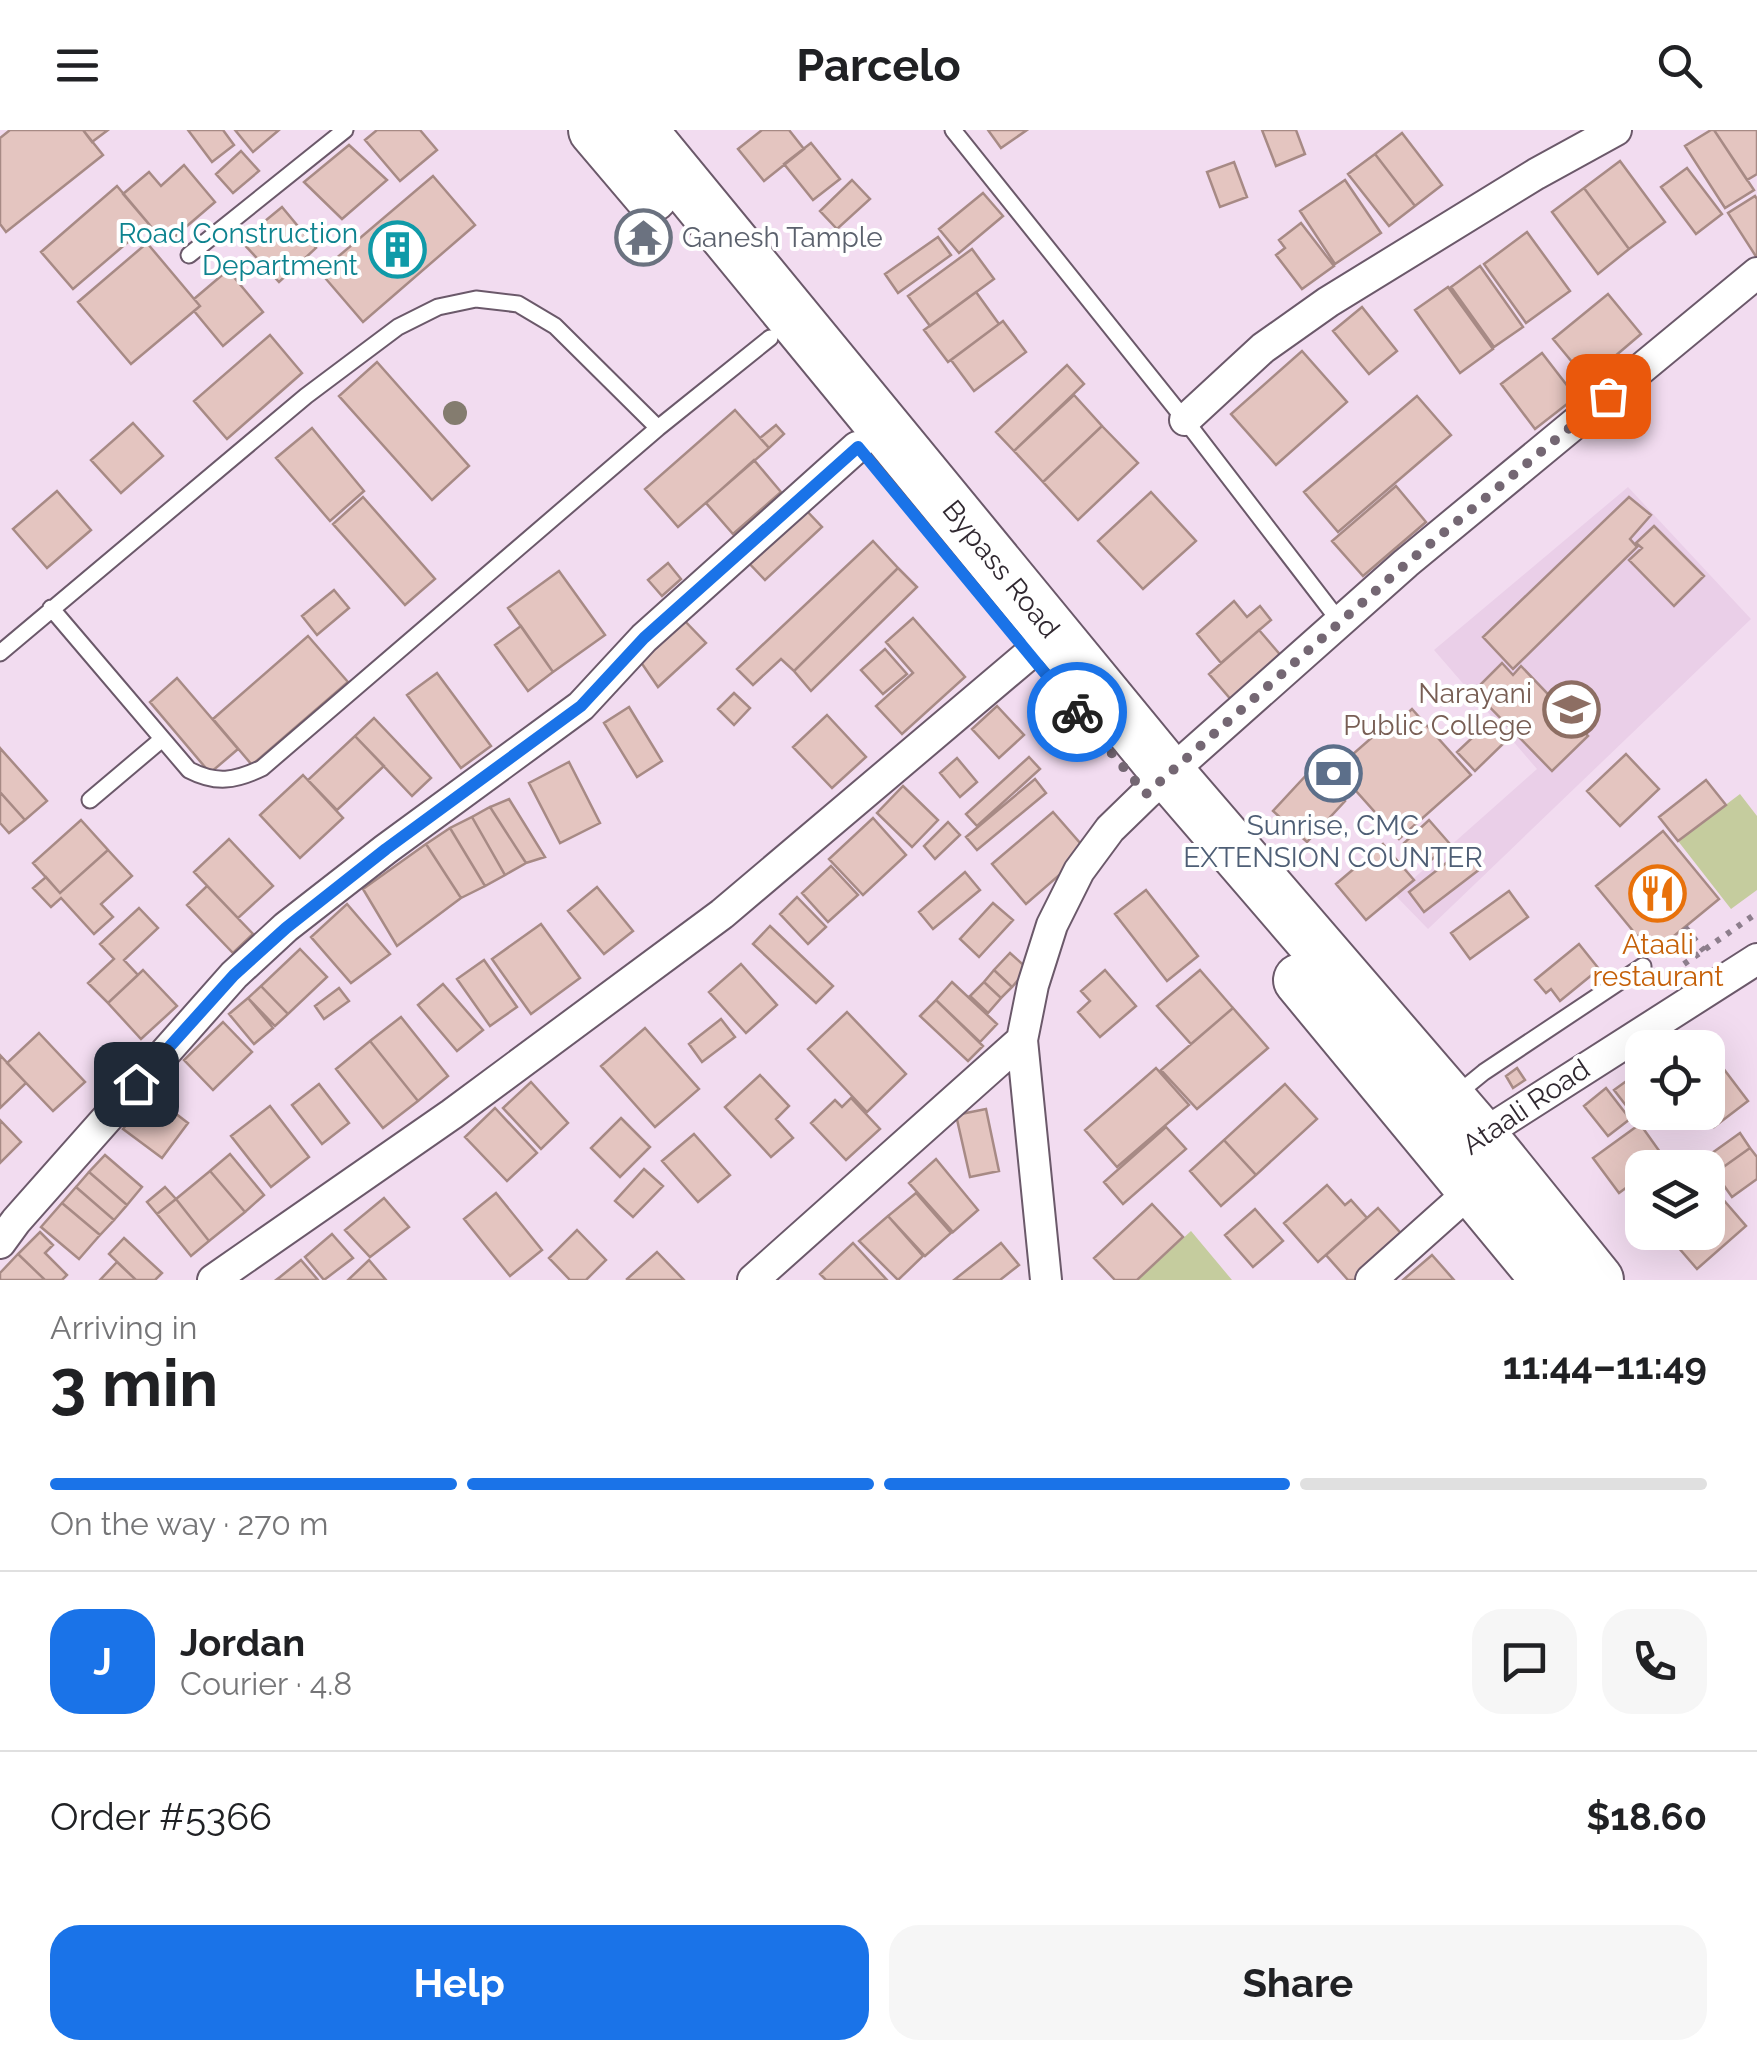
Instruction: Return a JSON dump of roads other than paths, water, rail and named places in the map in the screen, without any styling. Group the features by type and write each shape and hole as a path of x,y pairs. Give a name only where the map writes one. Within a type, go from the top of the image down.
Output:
{"highway":[{"name":"Bypass Road","path":"596,130 1028,655 1158,784"},
{"name":"Bypass Road","path":"640,130 1158,784 1470,1149 1597,1280"},
{"name":"Bypass Road","path":"1470,1149 1548,1280"}],"street":[{"path":"1185,420 1263,348 1328,302 1536,174 1616,130"},
{"path":"1046,1280 1022,1040 1033,985 1052,925 1079,871 1110,829 1340,622 1757,273"},
{"path":"0,1242 234,975 371,860 581,706 644,638 858,447"},
{"path":"213,1280 452,1114 722,914 1028,655"},
{"name":"Ataali Road","path":"1371,1280 1470,1149 1757,959"},
{"path":"752,1280 1022,1040"}],"lane":[{"path":"190,255 345,130"},
{"path":"954,130 1340,622"},
{"path":"0,654 306,396 398,327 438,307 476,299 518,304 555,326 658,428"},
{"path":"51,608 189,770 207,779 224,781 262,768 658,428 770,338"},
{"path":"90,800 161,740"},
{"path":"1470,1149 1484,1072 1643,966"}],"place":[{"name":"Ganesh Tample","path":"643,237"},
{"name":"Road Construction Department","path":"397,249"},
{"name":"Narayani Public College","path":"1571,709"},
{"name":"Sunrise, CMC EXTENSION COUNTER","path":"1333,774"},
{"name":"Ataali restaurant","path":"1658,893"}]}
